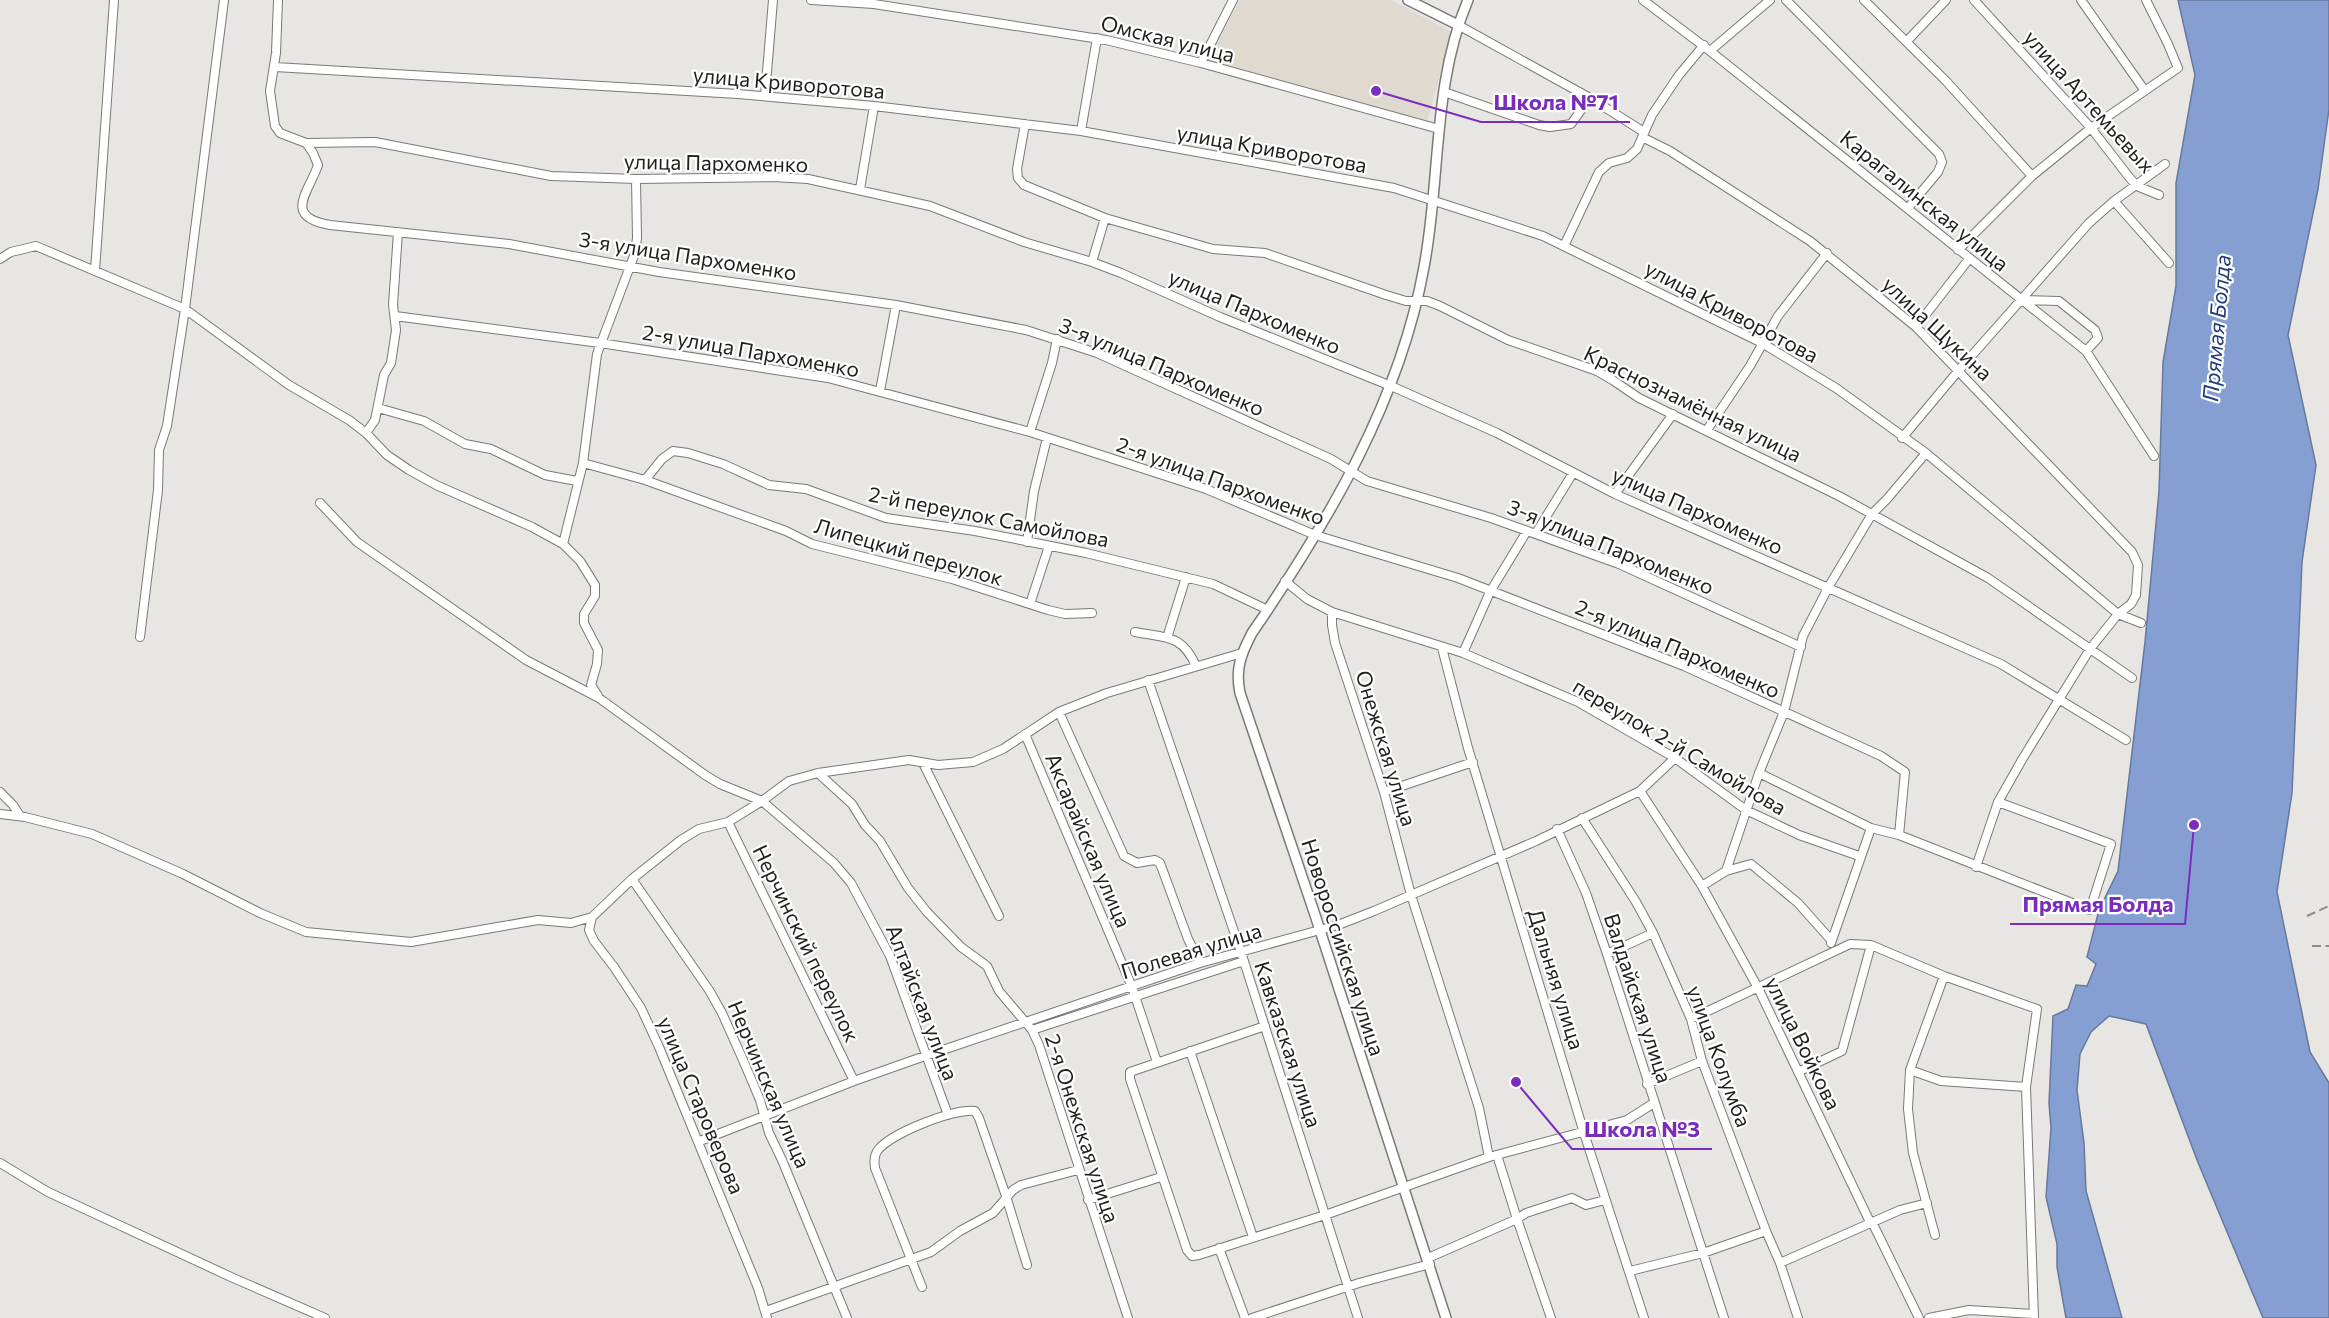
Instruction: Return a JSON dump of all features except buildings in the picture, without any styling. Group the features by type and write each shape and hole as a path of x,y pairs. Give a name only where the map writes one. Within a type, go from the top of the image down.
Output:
{"street":[{"path":"95,271 114,0"},
{"path":"140,638 157,508 159,450 166,426 185,309 224,0"},
{"path":"278,0 275,67 270,91 275,126 280,134 306,143"},
{"path":"765,96 773,0"},
{"name":"Омская улица","path":"811,0 874,4 1096,38 1201,63 1439,129"},
{"path":"1201,63 1233,0"},
{"name":"улица Щукина","path":"1408,0 1590,98 1827,253 1916,327 2132,552 2138,565 2139,580 2136,595 2131,604 2118,614"},
{"name":"Новороссийская улица","path":"1446,1318 1240,693 1238,669 1242,653 1315,535 1392,386 1417,301 1430,236 1444,92 1458,25 1468,0"},
{"name":"Карагалинская улица","path":"1642,0 1707,48 2086,351 2154,456"},
{"path":"1563,246 1599,172 1609,163 1627,158 1637,149 1643,134 1674,83 1707,48 1770,0"},
{"path":"1786,0 1939,154 1942,162 1938,171 1908,208"},
{"path":"1864,0 1908,41 2032,176"},
{"path":"1908,41 1946,0"},
{"name":"улица Артемьевых","path":"1974,0 2091,128 2137,186 2159,195"},
{"path":"2081,0 2145,91"},
{"path":"1958,250 2032,176 2091,128 2178,68 2146,0"},
{"path":"1081,131 1096,38"},
{"name":"улица Криворотова","path":"275,67 765,96 874,106 1081,131 1394,188 1509,224 1563,246 1762,343 1836,388 1902,438 1926,453 2118,614 2141,623"},
{"path":"1444,92 1550,127 1571,124 1590,98"},
{"path":"860,189 874,106"},
{"name":"Краснознамённая улица","path":"1025,124 1017,169 1018,178 1024,185 1105,218 1213,249 1265,253 1386,295 1440,306 1508,340 1596,371 1639,398 1872,514 1988,578 2132,678"},
{"name":"улица Пархоменко","path":"306,143 375,142 551,176 636,179 773,177 808,179 930,206 1024,242 1092,262 1392,386 1497,433 1615,494 1829,586 2001,664 2126,740"},
{"name":"3-я улица Пархоменко","path":"306,143 318,165 302,199 303,210 309,219 330,225 509,244 760,287 896,304 1026,330 1097,353 1331,459 1367,481 1491,518 1619,564 1801,647"},
{"path":"1902,438 2020,300 2090,223 2114,201 2165,165"},
{"path":"563,544 583,462 593,374 600,343 630,266 637,238 636,179"},
{"path":"2114,201 2169,263"},
{"path":"1092,262 1105,218"},
{"path":"366,433 375,420 384,375 391,363 396,330 394,316 398,232"},
{"path":"0,259 11,252 36,246 185,309 289,385 349,420 366,433 387,455 409,470 436,485 532,527 563,544 580,561 595,585 596,596 584,614 584,623 598,650 591,685 599,698"},
{"path":"1707,430 1750,366 1778,316 1827,253"},
{"path":"1916,327 1969,259"},
{"path":"2020,300 2059,301 2095,330 2098,338 2086,351"},
{"path":"880,391 896,304"},
{"name":"2-я улица Пархоменко","path":"394,316 600,343 828,378 1030,432 1206,489 1315,535 1458,578 1684,666 1881,756 1905,772 1899,835"},
{"path":"1030,432 1052,363 1057,339"},
{"path":"378,408 424,421 465,444 491,448 545,475 577,481"},
{"path":"1615,494 1673,414"},
{"path":"1027,542 1034,490 1047,438"},
{"name":"2-й переулок Самойлова","path":"645,480 662,459 673,451 688,453 731,467 770,485 806,489 868,513 1086,553 1214,584 1268,610"},
{"path":"1726,871 1759,773 1784,712 1803,636 1829,586 1872,514 1926,453"},
{"name":"Липецкий переулок","path":"583,462 645,480 786,531 812,544 952,579 1065,614 1092,613"},
{"path":"1536,533 1573,473"},
{"name":"Алтайская улица","path":"320,504 357,542 507,647 526,660 599,698 705,775 720,784 762,801 834,863 851,883 890,956 948,1115"},
{"path":"1463,653 1490,592 1527,531"},
{"path":"1030,604 1049,546"},
{"path":"1167,638 1186,577"},
{"name":"переулок 2-й Самойлова","path":"1285,581 1307,599 1332,612 1463,653 1578,702 1675,758 1746,810 1799,835 1859,856"},
{"name":"Онежская улица","path":"1332,612 1335,643 1384,792 1411,895 1493,1156 1551,1318"},
{"path":"1976,867 1998,802 2058,699 2090,649 2118,614"},
{"path":"1135,632 1181,643 1189,650 1196,666"},
{"name":"Дальняя улица","path":"1442,648 1500,855 1605,1200 1644,1318"},
{"path":"0,814 20,816 92,834 183,874 260,913 306,932 411,942 538,920 570,923 592,916 632,879 699,829 728,822 789,781 818,773 909,760 938,765 973,762 1003,749 1059,712 1107,693 1242,653"},
{"name":"Кавказская улица","path":"1148,681 1244,961 1358,1318"},
{"path":"1059,712 1124,856 1137,863 1155,860 1160,863 1188,939 1200,963"},
{"name":"Аксарайская улица","path":"1025,734 1132,987 1157,1062"},
{"name":"Полевая улица","path":"699,1141 925,1056 1200,963 1320,930 1374,911 1536,841 1640,791 1675,758"},
{"path":"1384,792 1473,762"},
{"path":"923,763 999,916"},
{"name":"2-я Онежская улица","path":"818,773 852,804 865,825 880,841 908,888 927,912 956,942 987,966 999,991 1032,1030 1039,1045 1128,1318"},
{"path":"1759,773 1871,828 1899,835 2090,910 2111,844 1998,802"},
{"name":"улица Войкова","path":"1640,791 1702,886 1758,988 1869,1220 1872,1221 1919,1318"},
{"path":"0,792 20,816"},
{"name":"улица Колумба","path":"1582,818 1636,902 1653,933 1691,1019 1702,1061 1780,1263 1798,1318"},
{"name":"Нерчинский переулок","path":"728,822 854,1081"},
{"path":"1829,954 1831,940 1859,856 1871,828"},
{"name":"Валдайская улица","path":"1557,829 1586,893 1607,954 1724,1318"},
{"path":"1702,886 1726,871 1751,864 1798,903 1831,940"},
{"name":"Нерчинская улица","path":"632,879 709,990 743,1060 764,1117 847,1318"},
{"name":"улица Староверова","path":"592,916 589,930 594,941 641,1008 699,1141 767,1314"},
{"path":"1607,954 1653,933"},
{"path":"1691,1019 1850,944 1871,945 1944,976 2037,1009 2026,1087 2034,1316 1969,1310 1929,1318"},
{"path":"1798,1072 1842,1051 1871,945"},
{"path":"1032,1030 1244,961"},
{"path":"1935,1235 1913,1153 1908,1109 1910,1070 1944,976"},
{"path":"1265,1026 1130,1072 1161,1177 1187,1250 1192,1256 1325,1215 1404,1185 1493,1156 1627,1119 1654,1103"},
{"path":"1190,1051 1253,1237"},
{"path":"1647,1083 1702,1061"},
{"path":"1910,1070 1941,1081 2026,1087"},
{"path":"922,1287 875,1168 874,1158 878,1150 901,1134 967,1110 975,1111 980,1118 1026,1265"},
{"path":"0,1163 48,1192 325,1318"},
{"path":"767,1314 931,1252 960,1231 993,1212 1006,1196 1021,1185 1078,1170"},
{"path":"1088,1200 1161,1177"},
{"path":"1252,1318 1429,1261 1526,1213 1572,1198 1586,1205 1605,1200"},
{"path":"1780,1263 1872,1221 1927,1203"},
{"path":"1630,1271 1704,1253 1766,1231"},
{"path":"1219,1248 1245,1318"}],"shaded area":[{"path":"1240,0 1391,0 1452,32 1427,122 1208,60"}],"water":[{"path":"2178,0 2329,0 2329,109 2318,189 2288,335 2316,465 2302,562 2292,793 2277,892 2310,1052 2329,1083 2329,1318 2263,1318 2197,1160 2146,1024 2109,1016 2091,1032 2080,1054 2077,1090 2084,1143 2086,1191 2122,1318 2066,1318 2057,1267 2057,1244 2046,1197 2051,1128 2049,1103 2053,1016 2068,1009 2076,985 2087,986 2096,964 2087,957 2099,910 2118,871 2145,642 2159,491 2163,362 2176,286 2176,183 2195,75"}],"railway":[{"path":"2307,916 2329,906"},
{"path":"2312,946 2329,946"}],"place":[{"name":"Школа №71","path":"1376,91"},
{"name":"Прямая Болда","path":"2194,825"},
{"name":"Школа №3","path":"1516,1082"}]}
